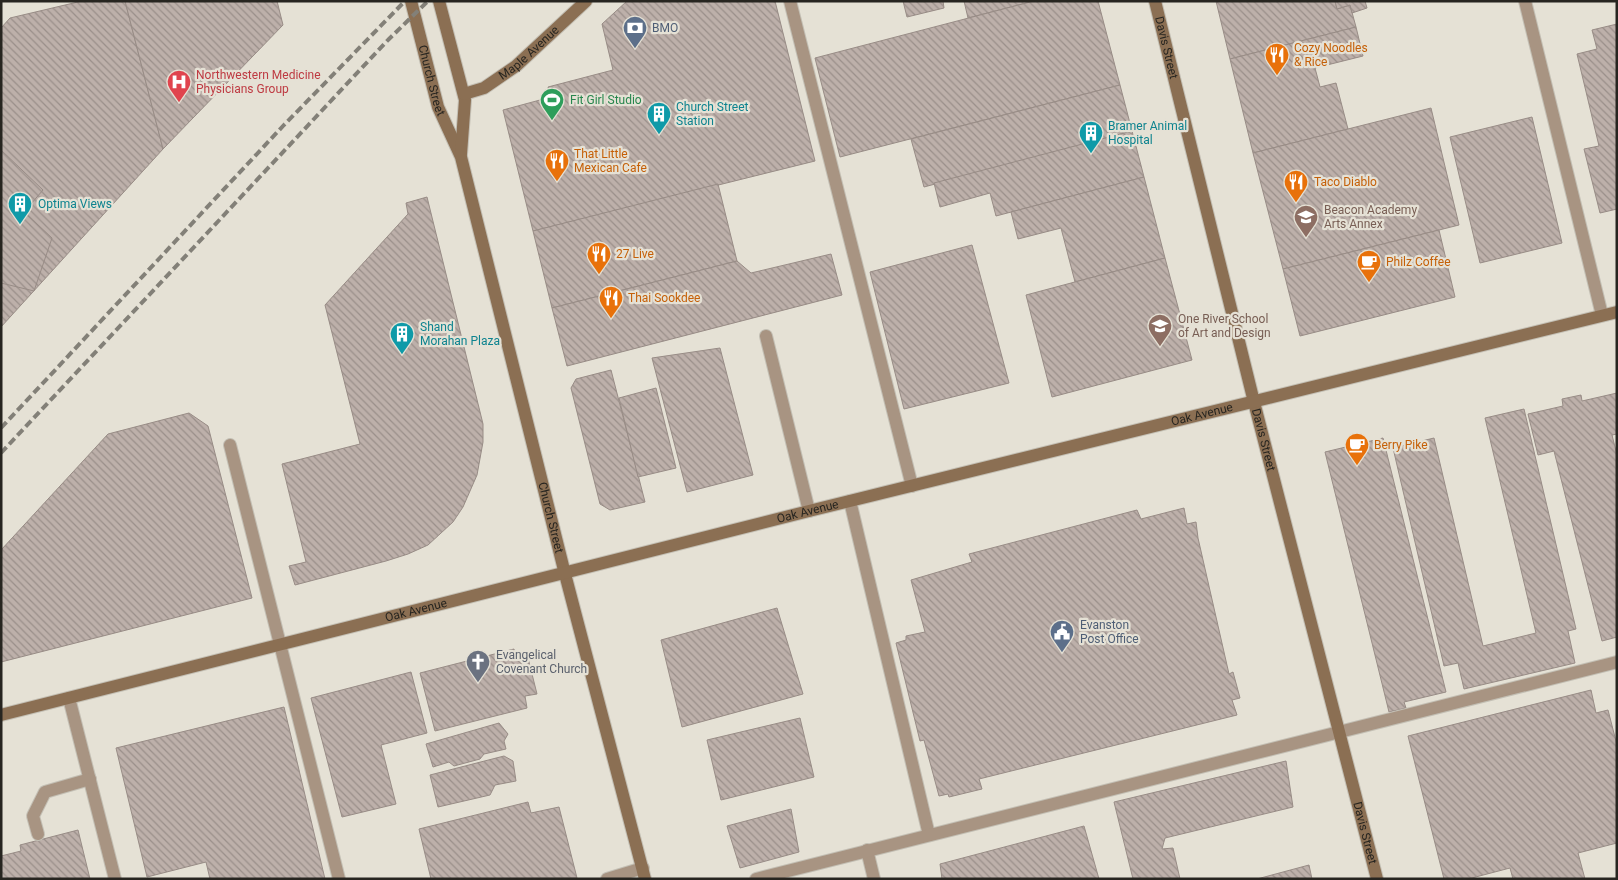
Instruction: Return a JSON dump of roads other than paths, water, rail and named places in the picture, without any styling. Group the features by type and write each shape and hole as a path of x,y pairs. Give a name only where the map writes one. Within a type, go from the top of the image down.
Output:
{"main road":[{"name":"Church Street","path":"411,1 438,107 461,157 565,574 644,874"},
{"name":"Church Street","path":"439,1 465,100 461,157"},
{"name":"Maple Avenue","path":"464,94 484,88 516,66 586,1"},
{"name":"Davis Street","path":"1155,1 1254,402 1377,879"},
{"name":"Oak Avenue","path":"1,715 809,511 1617,312"}],"lane":[{"path":"790,1 912,486"},
{"path":"1525,1 1602,316"},
{"path":"766,336 809,511"},
{"path":"230,445 339,879"},
{"path":"850,501 929,835"},
{"path":"756,879 794,874 868,850 1339,730 1617,662"},
{"path":"69,698 115,879"},
{"path":"38,834 33,816 45,792 90,779"},
{"path":"868,850 874,879"},
{"path":"607,879 644,874"}],"railway":[{"path":"1,428 283,126 405,1"},
{"path":"1,453 388,40 428,1"}],"place":[{"name":"BMO","path":"635,49"},
{"name":"Cozy Noodles & Rice","path":"1277,76"},
{"name":"Northwestern Medicine Physicians Group","path":"179,103"},
{"name":"Fit Girl Studio","path":"552,121"},
{"name":"Church Street Station","path":"659,135"},
{"name":"Bramer Animal Hospital","path":"1091,154"},
{"name":"That Little Mexican Cafe","path":"557,182"},
{"name":"Taco Diablo","path":"1296,203"},
{"name":"Optima Views","path":"20,225"},
{"name":"Beacon Academy Arts Annex","path":"1306,238"},
{"name":"27 Live","path":"599,275"},
{"name":"Philz Coffee","path":"1369,283"},
{"name":"Thai Sookdee","path":"611,319"},
{"name":"One River School of Art and Design","path":"1160,347"},
{"name":"Shand Morahan Plaza","path":"402,355"},
{"name":"Berry Pike","path":"1357,466"},
{"name":"Evanston Post Office","path":"1062,653"},
{"name":"Evangelical Covenant Church","path":"478,683"}]}
